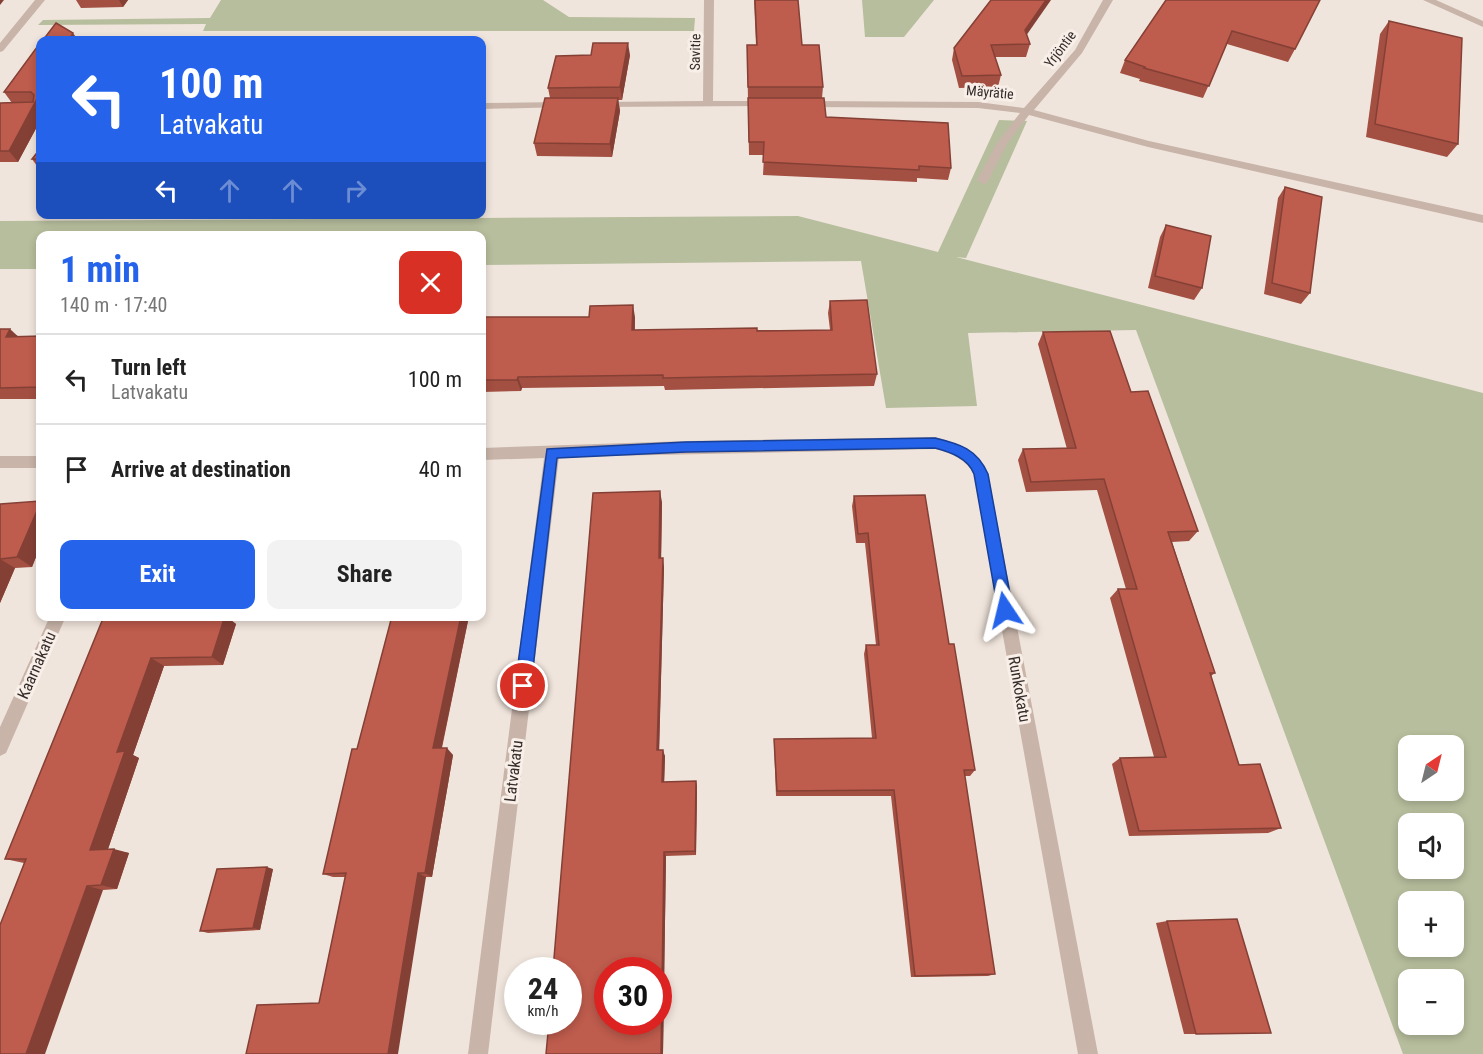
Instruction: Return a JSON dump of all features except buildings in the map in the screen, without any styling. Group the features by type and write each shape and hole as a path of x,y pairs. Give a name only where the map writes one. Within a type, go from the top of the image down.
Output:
{"street":[{"path":"0,50 40,0"},
{"name":"Savitie","path":"708,104 709,0"},
{"name":"Yrjöntie","path":"983,180 1002,143 1078,51 1108,0"},
{"path":"1428,0 1483,24"},
{"path":"486,106 772,104"},
{"name":"Mäyrätie","path":"795,104 978,105 1027,111 1148,144 1483,219"},
{"name":"Runkokatu","path":"486,454 686,447 935,443 966,454 975,461 981,474 1088,1054"},
{"name":"Latvakatu","path":"478,1054 552,453"},
{"path":"0,462 36,462"},
{"name":"Kaarnakatu","path":"0,747 56,621"}],"green space":[{"path":"221,0 543,0 569,17 695,18 694,31 203,31 206,24 38,25 43,20 210,18"},
{"path":"862,0 934,0 904,37 865,37"},
{"path":"999,120 1027,121 966,258 956,257 1483,393 1483,1054 1403,1054 1136,330 968,333 977,406 886,408 861,261 486,265 486,231 36,231 36,269 0,269 0,221 798,216 938,252"}],"route":[{"path":"523,686 552,453 686,447 935,443 951,447 975,461 981,474 1005,610"}]}
